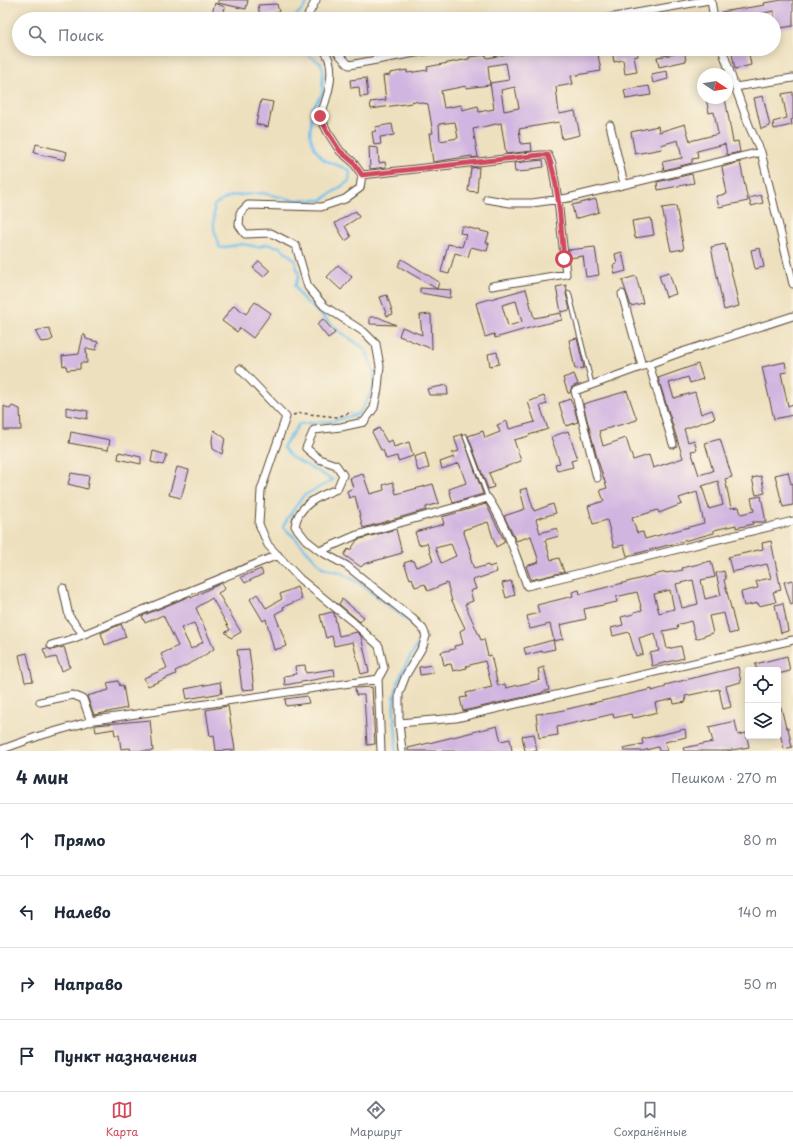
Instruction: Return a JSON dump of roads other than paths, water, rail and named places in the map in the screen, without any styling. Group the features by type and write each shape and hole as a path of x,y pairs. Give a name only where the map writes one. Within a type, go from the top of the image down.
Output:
{"street":[{"path":"310,12 316,0"},
{"path":"642,12 710,0 713,12"},
{"path":"328,56 330,78 327,99 320,116 327,131 340,151 353,162 362,175 360,188 345,199 321,207 248,204 240,213 239,225 246,234 271,233 296,246 308,287 324,306 364,332 376,344 380,366 378,389 374,408 364,422 341,427 314,430 306,448 319,459 336,465 343,475 337,489 308,503 296,518 295,526 306,540 320,551 347,566 413,618 423,629 426,636 423,646 406,675 399,693 399,723 402,751"},
{"path":"341,56 349,65 398,56"},
{"path":"724,56 750,128 761,152 793,284"},
{"path":"735,87 793,78"},
{"path":"610,125 624,184"},
{"path":"487,199 510,203 532,203 558,200 761,152"},
{"path":"362,175 548,155 552,164 558,200 566,274 492,286"},
{"path":"622,294 642,366"},
{"path":"597,478 575,391 679,353 793,316"},
{"path":"649,364 673,444"},
{"path":"240,368 286,417 262,490 259,524 268,545 300,579 353,622 379,646 384,668 378,679 381,751"},
{"path":"320,551 357,535 488,498 506,529 527,586 793,521"},
{"path":"51,644 72,639 278,555"},
{"path":"63,588 69,616 83,634"},
{"path":"399,723 456,718 793,640"},
{"path":"0,750 39,736 91,722 201,704 378,679"},
{"path":"40,702 72,695 83,699 91,722"}],"lane":[{"path":"569,293 592,385"},
{"path":"465,436 488,498"}],"waterway":[{"path":"300,12 306,5 307,0"},
{"path":"310,56 321,63 323,70 322,94 312,109 310,136 315,149 324,160 350,170 349,181 322,200 294,200 262,193 230,196 214,205 214,229 220,248 242,244 258,247 266,244 280,247 295,260 299,276 295,286 302,298 339,331 365,349 372,365 375,384 364,406 358,414 333,421 299,424 283,447 291,457 333,480 303,496 283,527 322,567 342,573 359,583 418,628 420,641 403,670 395,693 395,751"}]}
